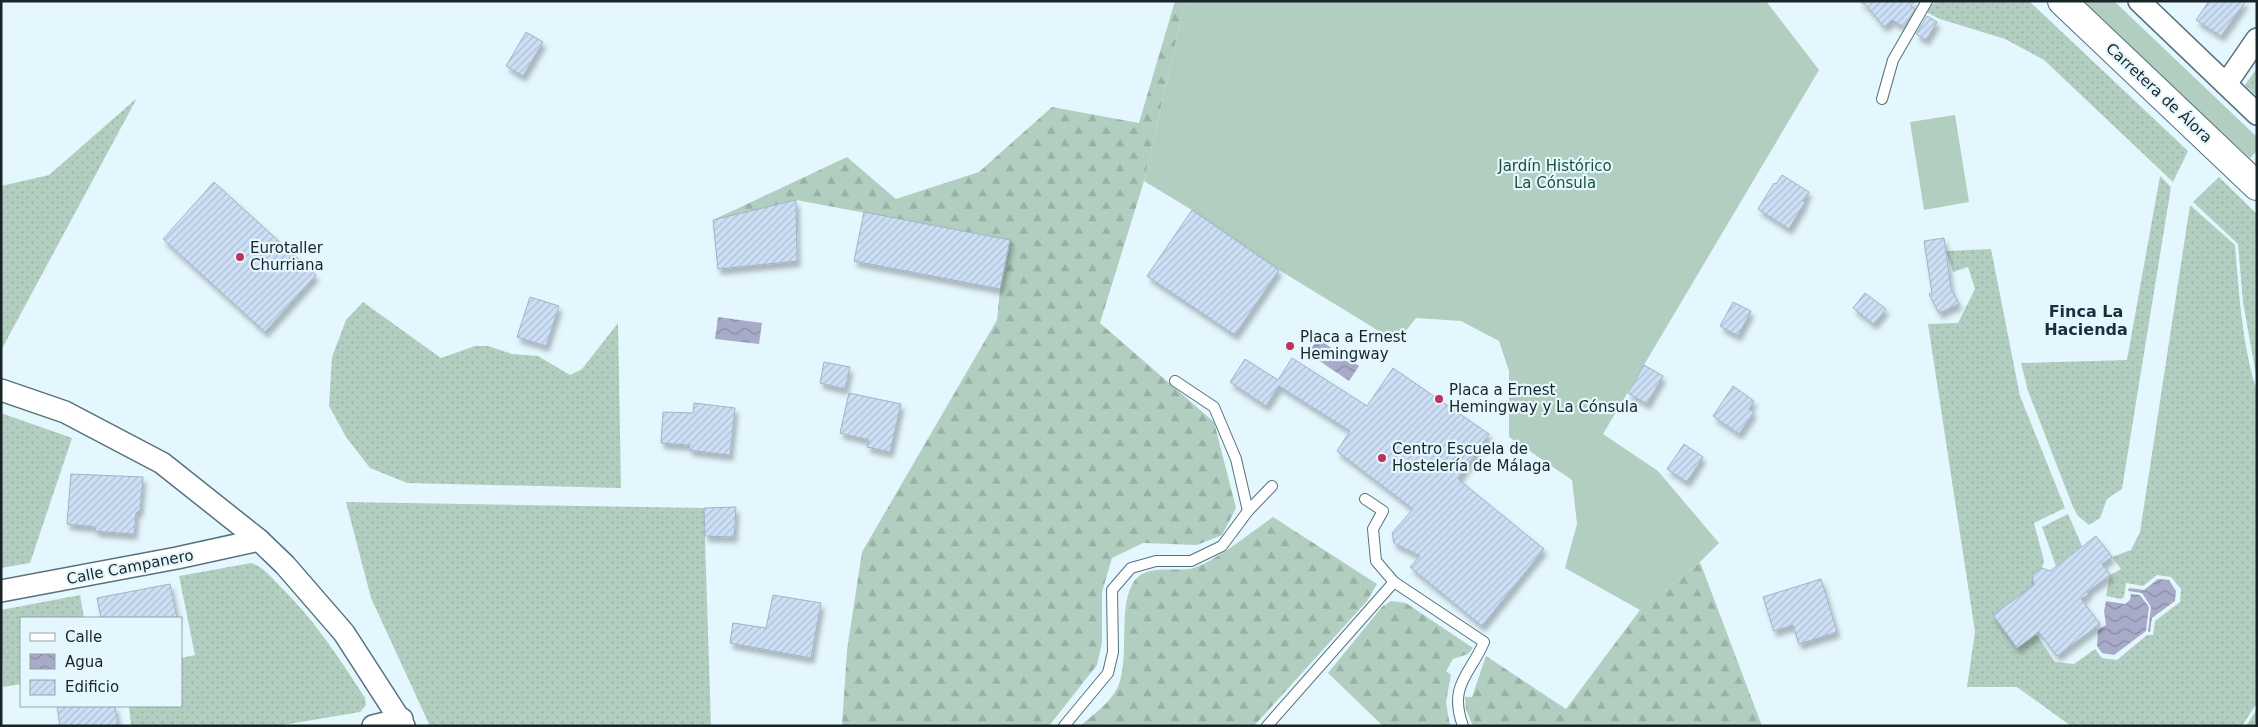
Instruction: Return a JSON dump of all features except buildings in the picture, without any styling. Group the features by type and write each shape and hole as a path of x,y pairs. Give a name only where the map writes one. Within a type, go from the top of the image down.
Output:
{"main road":[{"name":"Carretera de Álora","path":"2062,1 2257,186"}],"street":[{"path":"2139,1 2257,114"},
{"path":"2226,84 2257,39"},
{"path":"1,390 65,412 162,463 259,540 285,565 344,633 403,723 373,726"},
{"name":"Calle Campanero","path":"1,591 177,558 259,540"}],"lane":[{"path":"1882,99 1893,60 1927,1"},
{"path":"1176,381 1214,407 1236,459 1248,511"},
{"path":"1064,726 1108,673 1113,652 1112,590 1131,568 1156,561 1191,562 1222,546 1248,511 1272,486"},
{"path":"1365,499 1383,511 1373,530 1376,561 1394,582 1484,642 1459,684 1458,712 1463,726"},
{"path":"1267,726 1394,582"}],"green space":[{"path":"1175,1 1188,1 1182,15 1144,181 1100,323 1214,422 1236,508 1222,535 1197,545 1143,543 1112,558 1102,592 1102,643 1097,665 1049,726 842,726 847,650 862,552 997,320 1000,289 1010,240 796,200 713,220 847,157 896,199 979,172 1052,107 1139,123"},
{"name":"Jardín Histórico La Cónsula","path":"1188,1 1766,1 1819,70 1603,434 1658,471 1719,543 1700,562 1640,610 1565,568 1577,524 1572,480 1509,437 1509,371 1499,341 1461,321 1416,318 1397,342 1279,270 1192,210 1144,181 1182,15"},
{"path":"1935,1 2029,1 2188,151 2173,182 2044,60 2005,39 1940,19 1926,12"},
{"path":"2079,1 2114,1 2257,137 2257,151 2250,158"},
{"path":"2257,68 2257,96 2245,85"},
{"path":"137,98 1,351 1,186 49,175"},
{"path":"1955,115 1969,202 1924,210 1910,122"},
{"path":"2160,176 2171,187 2122,489 2107,499 2100,518 2089,525 2078,516 2073,507 2028,391 2021,363 2127,360"},
{"path":"2219,177 2257,214 2257,380 2243,302 2238,244 2193,202"},
{"path":"2190,205 2235,245 2245,338 2257,392 2257,703 2242,726 2071,726 2017,687 1967,687 1975,632 1928,324 1958,323 1975,289 1968,267 1953,272 1946,251 1991,249 2020,396 2065,508 2034,523 2044,561 2042,568 2032,575 2035,589 2018,597 1993,615 2017,648 2036,634 2055,662 2074,664 2095,649 2102,658 2117,660 2147,635 2153,635 2155,621 2180,602 2181,589 2171,577 2157,575 2143,586 2126,583 2124,597 2121,599 2106,596 2110,575 2121,569 2112,557 2131,550 2140,532"},
{"path":"363,302 441,358 475,346 488,346 512,354 538,356 570,375 582,369 618,323 621,488 407,483 370,468 346,437 329,406 332,357 346,320"},
{"path":"1,413 72,438 30,563 1,568"},
{"path":"346,502 704,508 711,726 430,726 371,598"},
{"path":"2068,514 2082,546 2056,566 2042,527"},
{"path":"1273,517 1377,584 1367,601 1254,726 1080,726 1107,702 1119,684 1124,659 1126,602 1135,580 1140,575 1153,570 1189,569 1198,566 1220,555"},
{"path":"1700,562 1762,726 1473,726 1466,710 1465,697 1472,697 1486,656 1566,709 1640,610"},
{"path":"251,563 259,566 291,597 314,624 365,698 366,705 360,712 277,726 131,726 129,707 182,707 182,658 195,655 179,576"},
{"path":"80,595 84,617 20,617 20,684 3,687 1,610"},
{"path":"1391,601 1406,603 1473,648 1468,654 1453,659 1446,671 1451,675 1446,702 1450,726 1383,726 1328,673 1382,607"},
{"path":"2257,709 2257,726 2246,726"}],"water":[{"path":"718,317 762,323 759,344 715,339"},
{"path":"1318,339 1359,366 1349,381 1308,353"},
{"path":"2158,579 2169,580 2176,591 2175,601 2152,618 2150,632 2148,631 2151,607 2142,593 2128,591 2129,588 2144,590"},
{"path":"2131,594 2140,595 2149,607 2146,631 2114,655 2102,653 2097,646 2098,630 2106,625 2104,611 2106,601 2125,604 2130,600"}],"place":[{"name":"Eurotaller Churriana","path":"240,257"},
{"name":"Placa a Ernest Hemingway","path":"1290,346"},
{"name":"Placa a Ernest Hemingway y La Cónsula","path":"1439,399"},
{"name":"Centro Escuela de Hostelería de Málaga","path":"1382,458"}],"district":[{"name":"Finca La Hacienda","path":"2086,320"}]}
